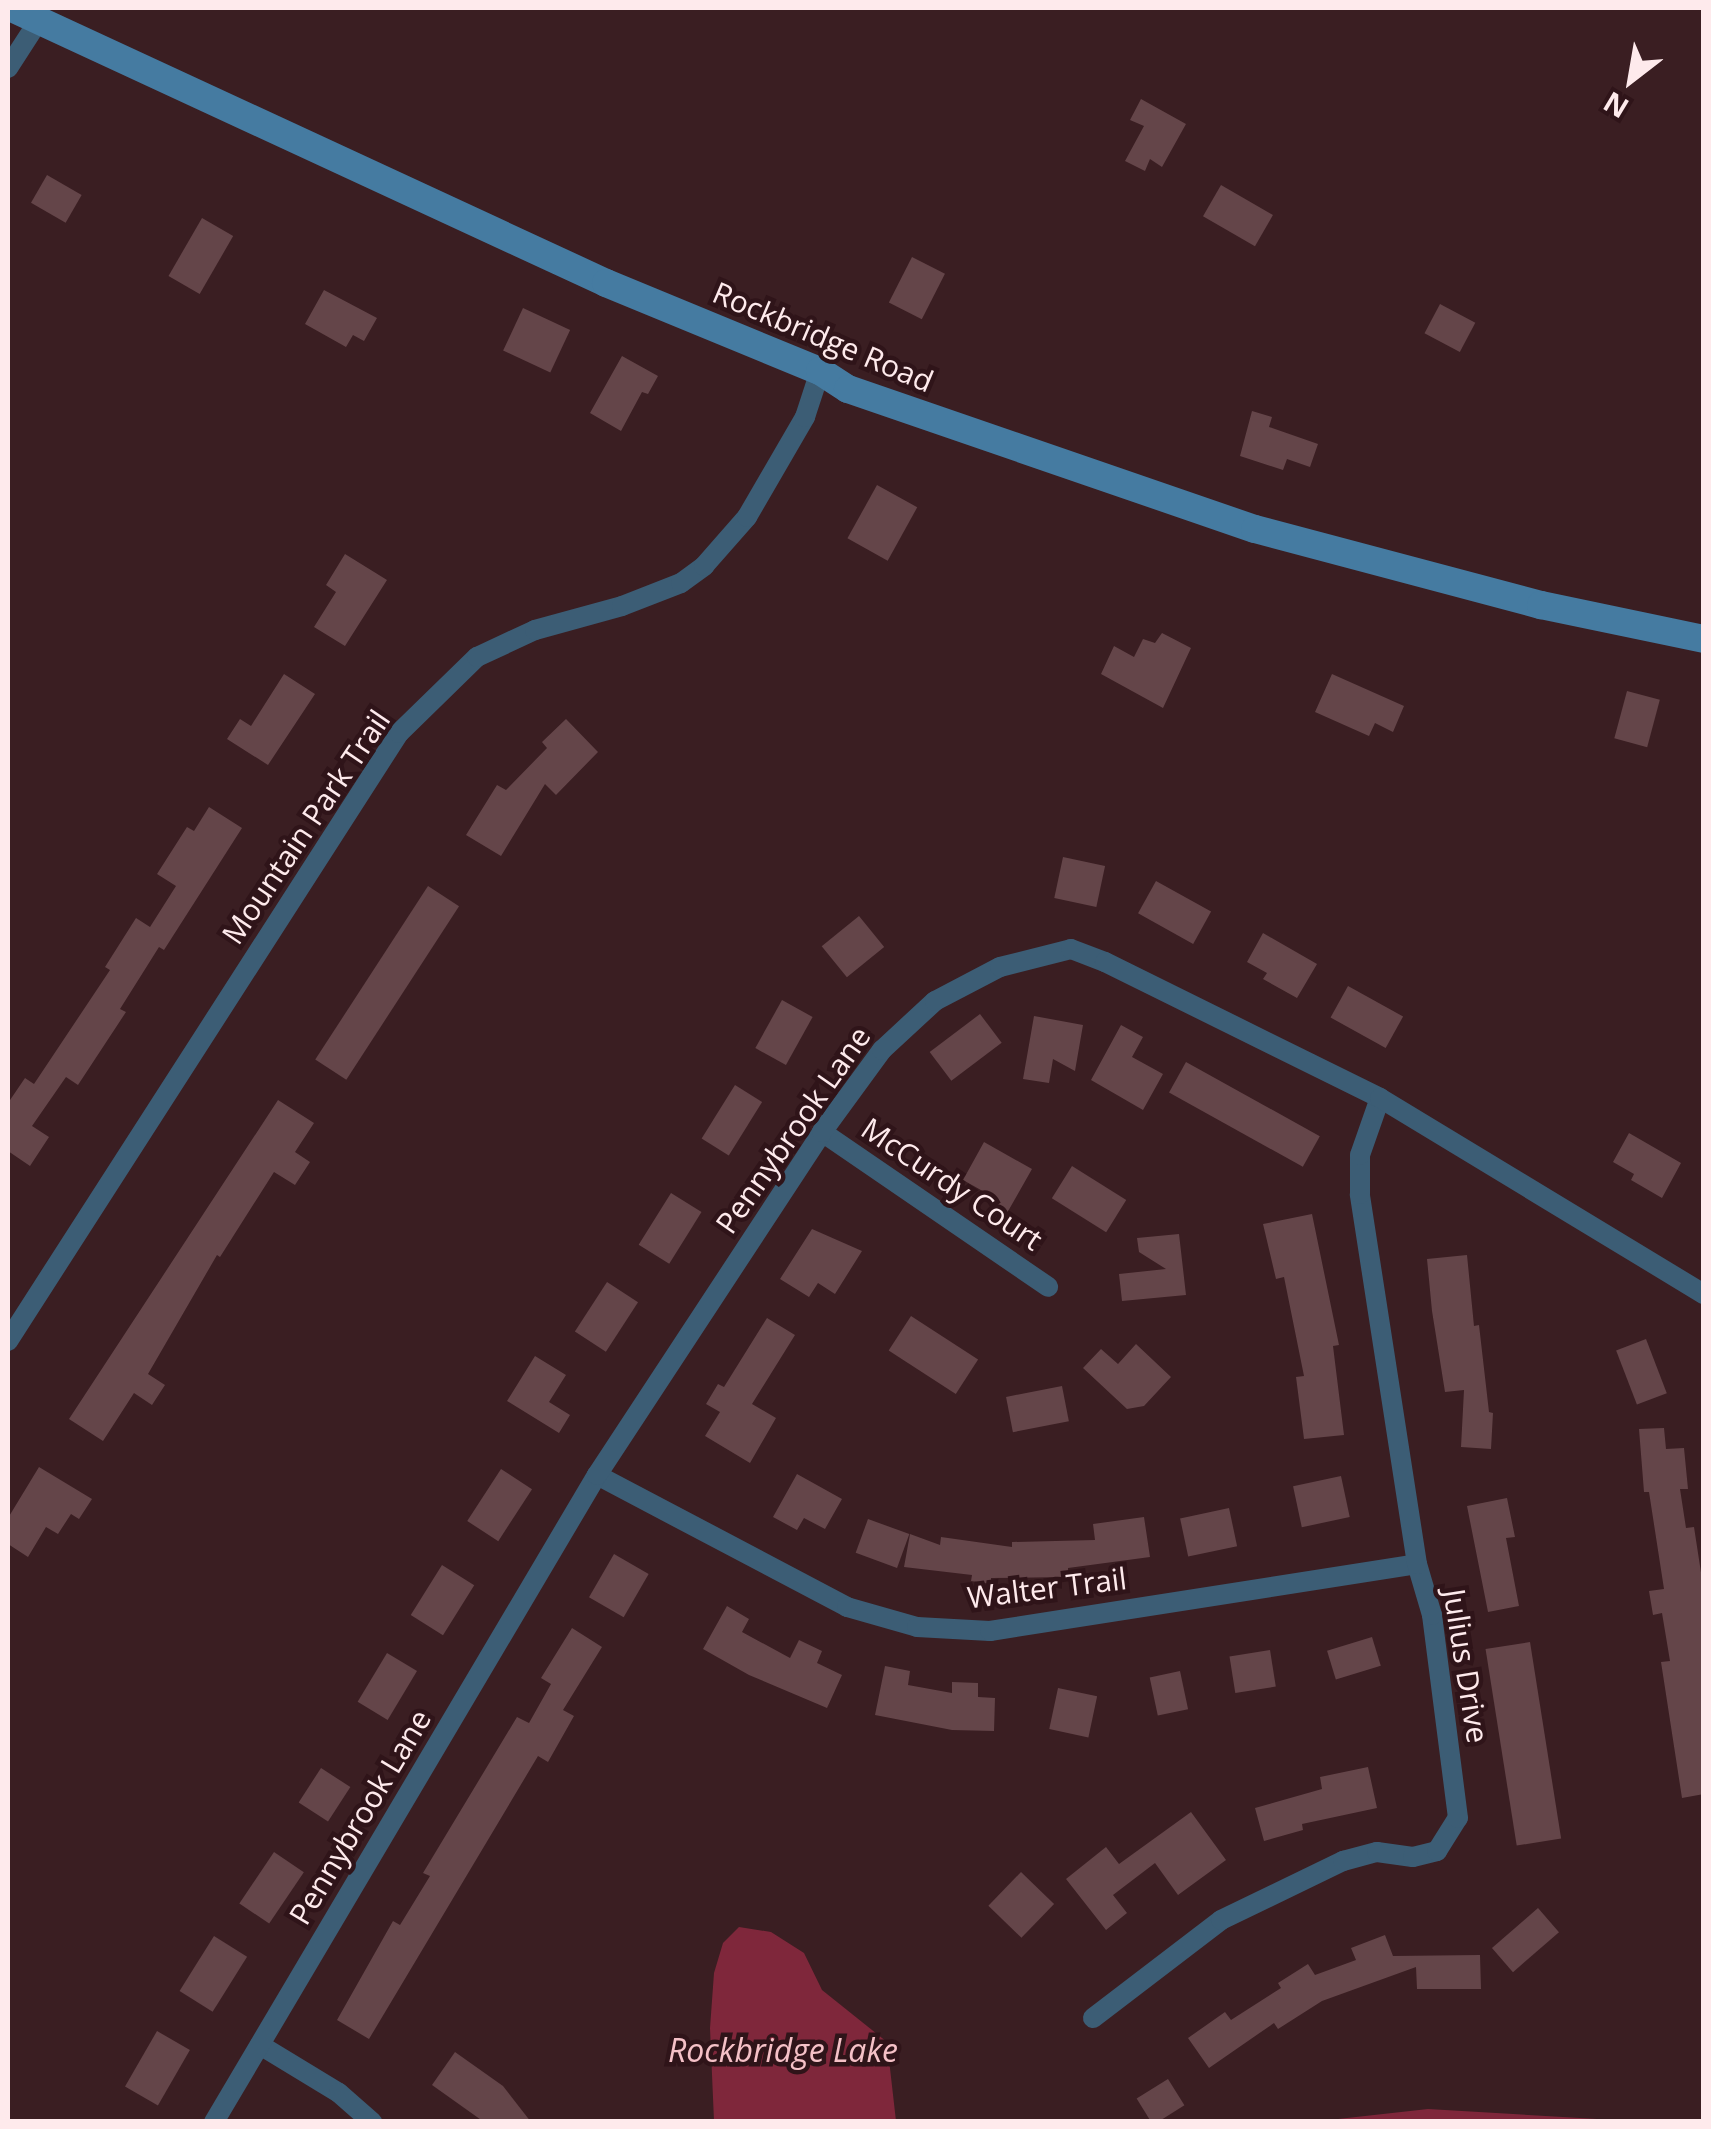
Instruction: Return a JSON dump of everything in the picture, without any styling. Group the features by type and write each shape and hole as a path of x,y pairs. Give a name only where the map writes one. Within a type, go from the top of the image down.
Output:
{"main road":[{"name":"Rockbridge Road","path":"12,8 589,275 820,371 848,390 1255,529 1541,605 1704,639"}],"street":[{"path":"8,68 40,20"},
{"name":"Mountain Park Trail","path":"8,1341 399,733 477,658 535,630 622,606 681,583 704,566 747,518 805,417 820,371"},
{"name":"Pennybrook Lane","path":"214,2122 597,1475 822,1132 882,1050 935,1001 1000,966 1070,949 1105,962 1380,1098 1704,1294"},
{"name":"Julius Drive","path":"1092,2018 1193,1940 1292,1882 1376,1852 1413,1857 1438,1850 1450,1837 1458,1818 1432,1615 1418,1564 1360,1194 1360,1156 1380,1098"},
{"name":"McCurdy Court","path":"822,1132 1048,1286"},
{"name":"Walter Trail","path":"597,1475 847,1606 917,1627 990,1631 1418,1564"},
{"path":"260,2045 339,2094 372,2122"}],"water":[{"name":"Rockbridge Lake","path":"739,1927 771,1932 804,1953 822,1990 887,2042 896,2121 714,2121 710,2028 714,1973 723,1943"},
{"path":"1428,2109 1597,2119 1620,2121 1320,2121"}],"building":[{"path":"1141,99 1186,124 1162,167 1150,159 1145,171 1125,161 1144,126 1130,120"},
{"path":"47,175 82,195 66,223 31,203"},
{"path":"1221,185 1273,215 1255,246 1203,216"},
{"path":"202,218 233,236 200,294 168,276"},
{"path":"912,257 945,274 922,319 889,302"},
{"path":"324,290 377,318 364,341 353,335 346,347 305,324"},
{"path":"1440,304 1475,323 1460,352 1425,333"},
{"path":"523,308 570,330 550,373 503,351"},
{"path":"622,356 658,376 648,394 642,392 621,431 590,413"},
{"path":"1252,411 1272,417 1269,427 1318,444 1310,467 1287,459 1283,470 1240,456"},
{"path":"877,485 917,507 888,561 847,538"},
{"path":"345,554 387,580 345,646 314,627 336,592 326,585"},
{"path":"1162,633 1191,648 1163,708 1101,674 1114,646 1134,657 1143,639 1155,643"},
{"path":"284,674 315,694 268,765 227,739 240,719 251,726"},
{"path":"1332,674 1404,706 1393,732 1375,723 1369,736 1315,712"},
{"path":"1627,691 1660,700 1647,747 1614,738"},
{"path":"566,719 598,752 556,795 545,784 501,856 466,835 497,785 506,790 547,748 542,742"},
{"path":"209,807 242,828 164,950 159,947 120,1009 126,1012 78,1085 66,1077 32,1126 49,1137 30,1166 8,1151 8,1103 25,1078 34,1084 110,970 105,967 136,918 150,927 176,886 157,874 187,827 194,831"},
{"path":"1063,857 1105,866 1096,907 1054,898"},
{"path":"1156,881 1211,912 1193,944 1138,913"},
{"path":"428,886 459,906 346,1080 315,1060"},
{"path":"859,916 884,947 847,977 822,946"},
{"path":"1263,933 1317,964 1297,998 1263,979 1267,973 1247,962"},
{"path":"1348,986 1403,1017 1386,1048 1331,1017"},
{"path":"782,1000 813,1017 786,1065 755,1048"},
{"path":"980,1014 1002,1043 951,1081 930,1052"},
{"path":"1034,1016 1083,1025 1075,1071 1053,1059 1049,1083 1023,1079"},
{"path":"1121,1025 1143,1037 1132,1057 1163,1074 1143,1110 1091,1080"},
{"path":"1186,1062 1320,1136 1303,1167 1169,1093"},
{"path":"735,1085 762,1102 729,1155 702,1138"},
{"path":"278,1100 314,1123 295,1152 310,1162 295,1185 274,1172 220,1257 217,1255 148,1374 165,1385 152,1405 134,1393 103,1441 69,1419"},
{"path":"1629,1133 1681,1163 1662,1198 1631,1180 1634,1174 1613,1162"},
{"path":"984,1142 1032,1169 1007,1213 985,1200 988,1194 963,1180"},
{"path":"1072,1166 1126,1200 1106,1232 1052,1198"},
{"path":"671,1193 702,1212 669,1264 639,1245"},
{"path":"1312,1214 1339,1345 1333,1346 1344,1435 1304,1439 1296,1377 1304,1376 1284,1277 1276,1279 1263,1224"},
{"path":"812,1229 862,1251 835,1294 818,1283 809,1297 780,1279"},
{"path":"1179,1234 1186,1295 1122,1301 1119,1274 1166,1269 1139,1252 1137,1238"},
{"path":"1467,1255 1474,1326 1479,1325 1489,1412 1493,1413 1491,1449 1461,1447 1464,1390 1445,1392 1432,1311 1427,1259"},
{"path":"607,1282 638,1302 606,1352 575,1331"},
{"path":"911,1316 978,1360 956,1394 889,1350"},
{"path":"767,1318 795,1335 752,1404 776,1418 750,1463 705,1436 720,1412 706,1404 718,1384 724,1387"},
{"path":"1646,1339 1667,1393 1637,1405 1616,1350"},
{"path":"1136,1344 1171,1377 1144,1406 1127,1409 1083,1368 1101,1349 1118,1364"},
{"path":"535,1356 566,1375 549,1402 570,1415 559,1433 507,1401"},
{"path":"1062,1386 1069,1421 1013,1432 1006,1397"},
{"path":"1664,1428 1666,1449 1684,1448 1688,1489 1680,1489 1686,1528 1694,1527 1704,1592 1704,1794 1682,1798 1661,1662 1670,1661 1662,1613 1653,1615 1649,1591 1664,1589 1649,1492 1644,1492 1639,1429"},
{"path":"39,1467 92,1499 79,1519 71,1514 58,1534 46,1527 28,1557 8,1544 8,1518"},
{"path":"501,1469 532,1489 498,1541 467,1521"},
{"path":"797,1474 842,1499 825,1529 804,1518 797,1530 773,1517"},
{"path":"1341,1476 1350,1517 1302,1527 1293,1486"},
{"path":"1507,1498 1515,1537 1506,1538 1519,1606 1488,1612 1467,1506"},
{"path":"1229,1508 1237,1546 1188,1557 1180,1518"},
{"path":"1144,1517 1150,1557 1068,1568 1068,1577 991,1578 991,1584 971,1581 972,1575 904,1567 910,1534 940,1545 941,1537 1012,1547 1012,1542 1095,1540 1093,1524"},
{"path":"868,1519 909,1534 897,1568 856,1553"},
{"path":"614,1554 649,1574 624,1617 589,1597"},
{"path":"442,1565 474,1585 443,1635 411,1615"},
{"path":"727,1606 749,1619 742,1632 790,1658 799,1640 822,1651 817,1663 842,1675 827,1708 749,1675 703,1649"},
{"path":"572,1628 602,1647 563,1710 574,1716 548,1762 538,1756 369,2039 337,2020 393,1921 400,1925 430,1876 423,1873 517,1717 529,1723 551,1684 541,1678"},
{"path":"1372,1637 1381,1666 1336,1679 1327,1651"},
{"path":"1530,1642 1561,1839 1517,1846 1486,1649"},
{"path":"1270,1650 1276,1687 1235,1693 1230,1656"},
{"path":"387,1653 417,1671 388,1720 358,1702"},
{"path":"885,1666 910,1671 908,1685 952,1693 952,1682 978,1683 978,1697 995,1698 994,1731 952,1730 875,1715"},
{"path":"1180,1671 1188,1709 1158,1716 1150,1677"},
{"path":"1058,1688 1097,1696 1088,1737 1049,1729"},
{"path":"1368,1767 1377,1808 1302,1824 1303,1830 1264,1841 1255,1808 1322,1789 1320,1777"},
{"path":"321,1768 350,1787 328,1821 299,1802"},
{"path":"1191,1812 1226,1860 1178,1895 1155,1863 1113,1895 1127,1913 1106,1930 1066,1879 1106,1847 1119,1864"},
{"path":"274,1852 304,1872 269,1924 239,1903"},
{"path":"1021,1872 1054,1904 1021,1938 988,1906"},
{"path":"1538,1908 1559,1932 1513,1972 1492,1948"},
{"path":"1385,1935 1393,1956 1480,1955 1481,1989 1417,1989 1416,1967 1322,2001 1278,2029 1274,2023 1209,2068 1188,2038 1225,2012 1231,2020 1281,1988 1278,1983 1308,1964 1315,1975 1356,1960 1351,1948"},
{"path":"214,1936 247,1957 213,2012 180,1991"},
{"path":"157,2031 190,2050 158,2105 125,2086"},
{"path":"455,2052 503,2086 531,2122 484,2122 432,2085"},
{"path":"1168,2079 1184,2105 1151,2122 1137,2099"}]}
